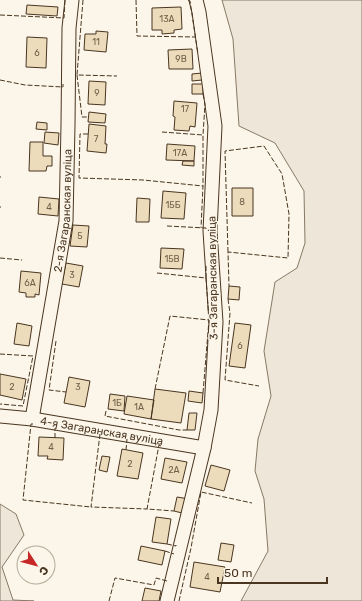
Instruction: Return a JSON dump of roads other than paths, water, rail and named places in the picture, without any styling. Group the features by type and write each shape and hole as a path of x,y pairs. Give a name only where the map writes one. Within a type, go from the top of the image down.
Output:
{"street":[{"name":"2-я Загаранская вуліца","path":"32,419 66,221 69,28 72,0"},
{"name":"3-я Загаранская вуліца","path":"167,601 204,448 211,410 216,322 210,232 215,126 196,0"},
{"name":"4-я Загаранская вуліца","path":"0,416 32,419 204,448"}]}
